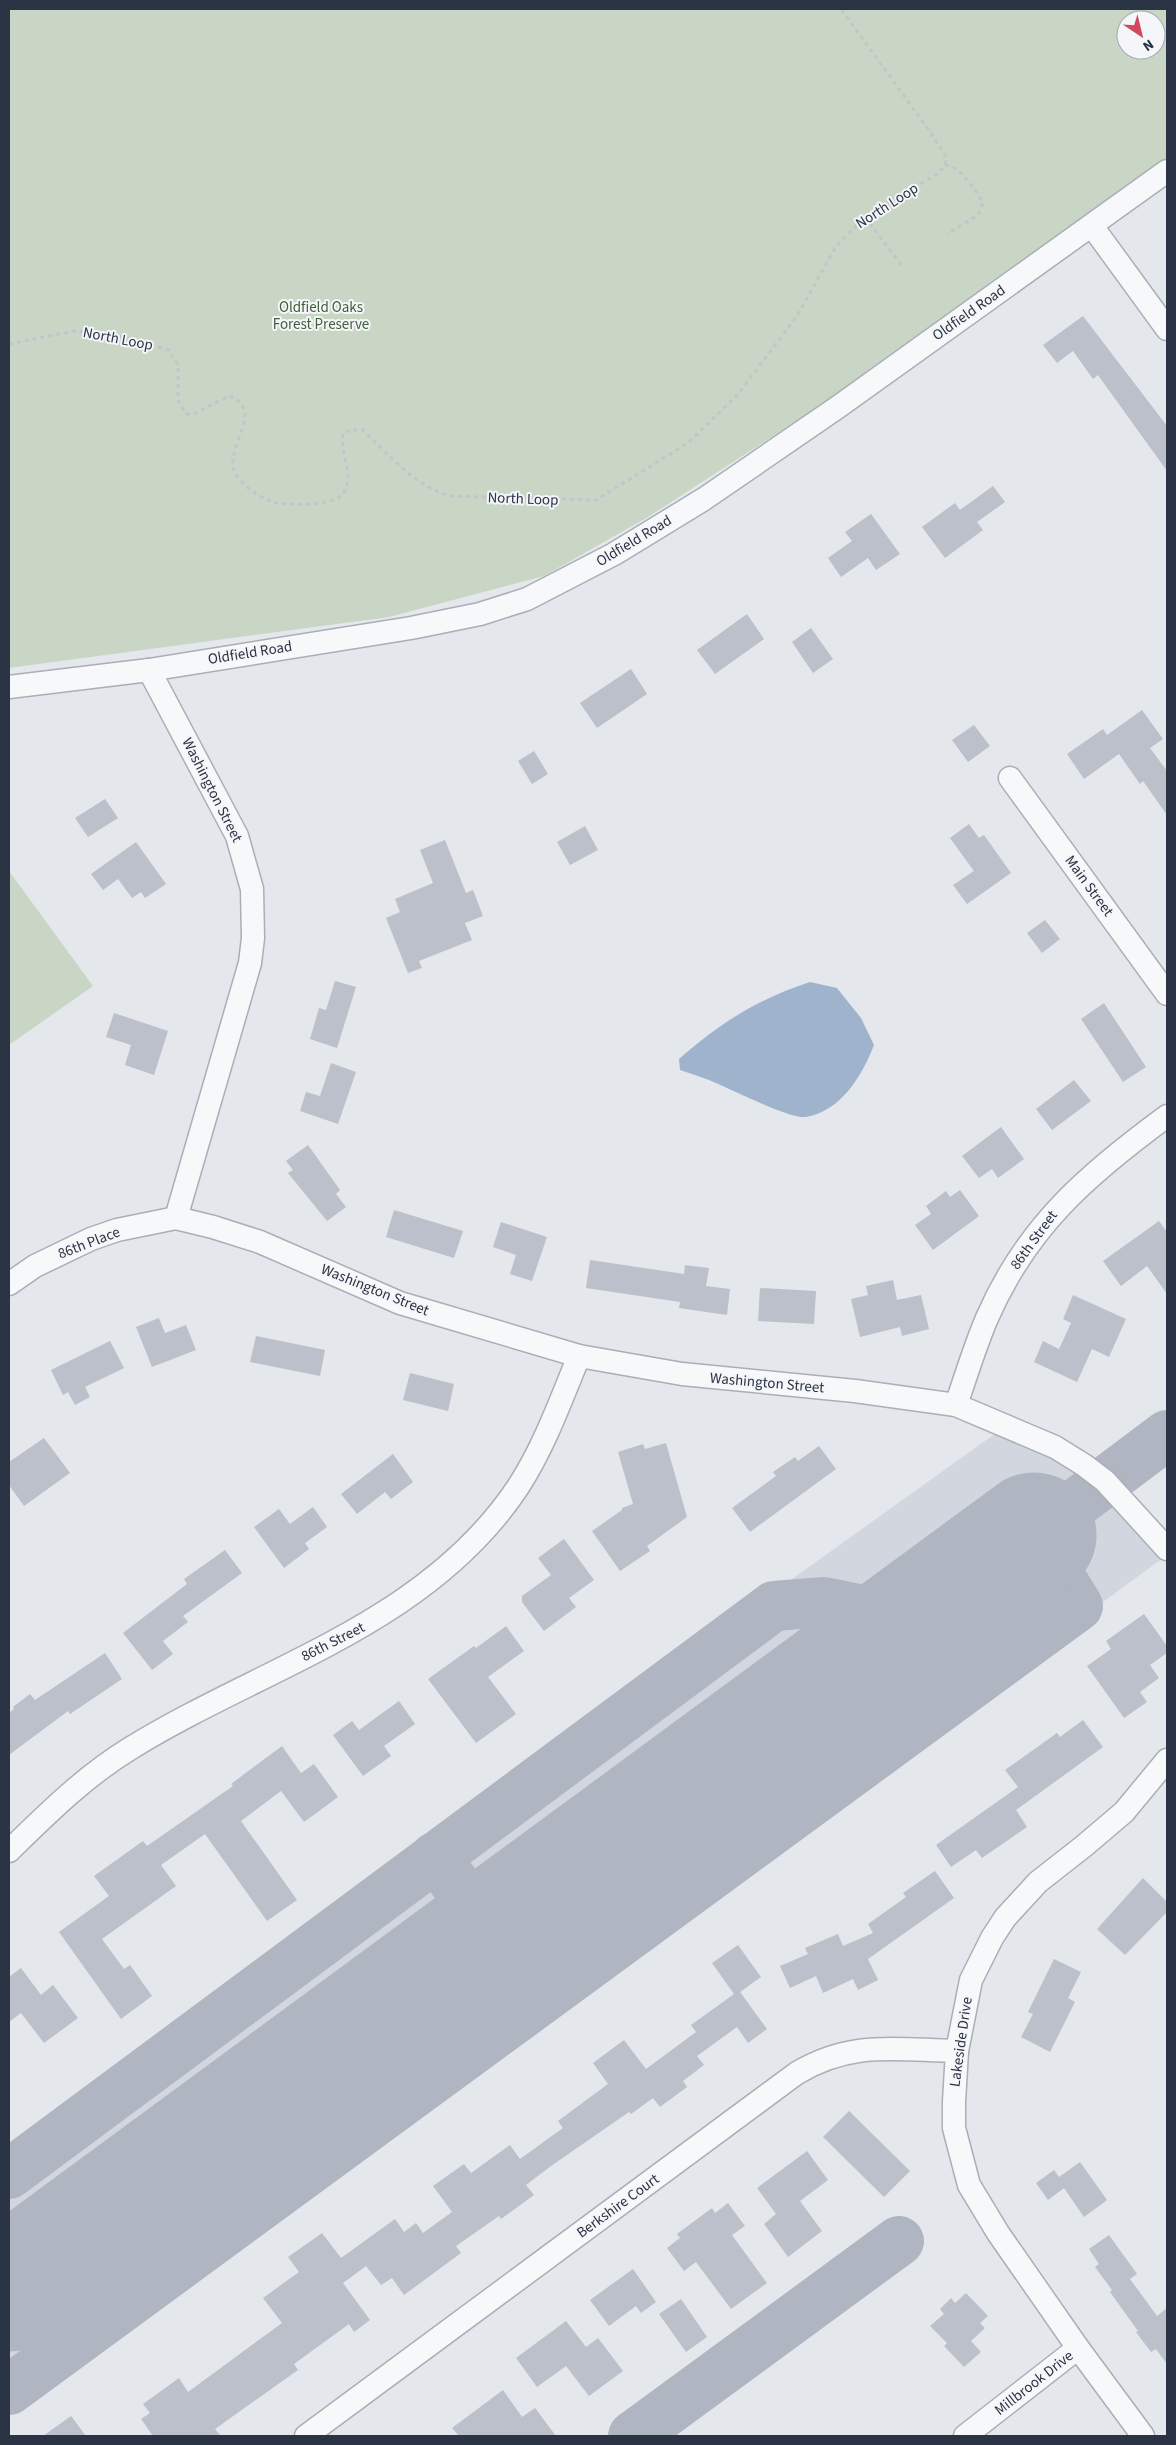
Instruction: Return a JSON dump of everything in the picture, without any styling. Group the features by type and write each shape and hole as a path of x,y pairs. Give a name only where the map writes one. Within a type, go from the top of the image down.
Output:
{"street":[{"name":"Oldfield Road","path":"9,687 149,670 411,628 480,614 527,599 614,554 704,499 838,407 1167,171"},
{"path":"1092,226 1167,329"},
{"name":"Washington Street","path":"149,670 237,836 252,889 253,938 250,963 176,1218 213,1227 260,1242 400,1303 579,1356 682,1374 855,1391 956,1405 1055,1447 1084,1465 1105,1481 1167,1549"},
{"name":"Main Street","path":"1010,778 1167,994"},
{"name":"86th Street","path":"956,1405 987,1319 1017,1262 1039,1230 1079,1185 1118,1152 1167,1116"},
{"name":"86th Place","path":"9,1284 35,1266 91,1239 117,1230 176,1218"},
{"name":"86th Street","path":"9,1851 73,1790 129,1749 375,1620 436,1577 474,1540 518,1487 556,1413 579,1356"},
{"name":"Lakeside Drive","path":"1143,2436 1078,2348 998,2233 969,2185 954,2128 957,2051 971,1980 981,1957 1005,1918 1038,1882 1124,1812 1167,1760"},
{"name":"Berkshire Court","path":"306,2436 789,2079 815,2063 860,2049 957,2051"},
{"name":"Millbrook Drive","path":"965,2436 1078,2348"}],"path":[{"path":"841,9 933,136 946,157 945,165 950,165 958,171 984,203 978,215 947,234"},
{"name":"North Loop","path":"9,344 74,331 119,336 169,350 178,365 178,400 186,414 193,414 229,396 238,399 245,408 245,417 232,461 235,474 246,486 271,502 316,504 330,502 342,495 349,475 341,445 343,434 351,430 363,430 410,476 431,490 450,496 596,500 688,443 738,394 797,316 836,246 865,217 939,173 945,165"},
{"path":"865,217 902,266"}],"shaded area":[{"path":"996,1433 1033,1448 1080,1472 1124,1513 1163,1558 645,1938 9,2411 9,2156 781,1587"}],"green space":[{"name":"Oldfield Oaks Forest Preserve","path":"9,9 1167,9 1167,158 838,394 648,517 544,576 389,617 9,668"},
{"path":"9,871 93,986 9,1045"}],"water":[{"path":"810,982 837,988 861,1018 874,1045 856,1080 840,1100 830,1108 806,1117 797,1116 772,1108 680,1070 679,1059 725,1023 773,996"}],"building":[{"path":"1083,316 1167,426 1167,471 1098,375 1093,379 1073,351 1057,363 1043,345"},
{"path":"993,486 1005,502 977,522 983,530 945,558 922,527 955,503 960,510"},
{"path":"871,514 900,554 876,570 868,558 841,577 828,558 852,541 845,532"},
{"path":"747,614 764,639 715,674 697,650"},
{"path":"811,628 833,659 813,673 792,642"},
{"path":"631,669 647,694 597,728 580,703"},
{"path":"1142,710 1163,739 1150,748 1167,771 1167,815 1143,781 1140,784 1119,754 1084,779 1067,754 1103,729 1107,735"},
{"path":"974,725 990,746 968,762 952,740"},
{"path":"534,751 548,774 532,784 518,761"},
{"path":"105,799 118,818 88,837 75,818"},
{"path":"969,824 979,838 984,835 1011,873 967,904 953,885 974,871 950,838"},
{"path":"585,826 598,850 570,865 557,842"},
{"path":"445,840 466,893 473,890 483,916 465,923 472,940 419,961 422,968 408,973 386,918 400,912 395,899 433,883 420,850"},
{"path":"136,842 166,884 145,898 141,892 132,898 118,879 103,890 91,874"},
{"path":"1045,920 1060,939 1042,953 1027,933"},
{"path":"335,981 356,987 337,1048 310,1039 319,1008 326,1010"},
{"path":"1104,1003 1146,1067 1123,1082 1081,1019"},
{"path":"114,1013 168,1031 154,1075 125,1065 131,1045 106,1037"},
{"path":"331,1063 356,1072 338,1124 300,1111 306,1092 320,1096"},
{"path":"1074,1080 1091,1101 1052,1130 1036,1109"},
{"path":"1001,1127 1024,1159 998,1178 992,1169 979,1178 962,1156"},
{"path":"308,1145 340,1190 336,1194 346,1207 327,1221 288,1173 293,1170 286,1161"},
{"path":"960,1190 979,1216 933,1250 915,1225 931,1214 926,1206 946,1191 950,1197"},
{"path":"394,1210 463,1231 454,1258 386,1237"},
{"path":"1159,1221 1167,1232 1167,1294 1147,1266 1121,1286 1103,1261"},
{"path":"501,1222 547,1237 532,1281 510,1274 516,1255 493,1247"},
{"path":"590,1260 684,1274 685,1265 709,1268 706,1286 730,1289 727,1315 679,1308 680,1302 586,1288"},
{"path":"893,1280 897,1300 921,1295 929,1329 902,1336 900,1327 860,1337 851,1299 868,1295 866,1286"},
{"path":"760,1288 816,1291 814,1324 758,1321"},
{"path":"1073,1295 1126,1319 1109,1357 1092,1349 1077,1382 1034,1362 1043,1341 1059,1349 1071,1323 1063,1319"},
{"path":"159,1318 165,1333 186,1325 196,1350 152,1367 136,1327"},
{"path":"256,1336 325,1350 320,1376 250,1362"},
{"path":"110,1341 124,1368 85,1387 90,1397 75,1405 68,1392 63,1395 51,1370"},
{"path":"410,1373 454,1384 448,1411 403,1400"},
{"path":"44,1438 70,1473 24,1506 9,1485 9,1462"},
{"path":"666,1443 687,1517 647,1546 650,1551 620,1571 592,1531 622,1510 622,1508 633,1504 618,1452 643,1444 645,1449"},
{"path":"819,1446 836,1469 750,1532 732,1508 776,1476 773,1472 795,1457 798,1461"},
{"path":"393,1454 413,1482 391,1499 385,1492 357,1514 341,1494"},
{"path":"313,1507 327,1527 305,1543 309,1549 284,1568 254,1527 279,1509 290,1524"},
{"path":"564,1539 594,1580 569,1598 576,1607 544,1631 522,1602 522,1596 551,1575 538,1558"},
{"path":"225,1550 242,1573 183,1616 188,1622 163,1641 173,1654 152,1670 123,1633 187,1584 184,1579"},
{"path":"1144,1614 1167,1646 1167,1653 1150,1665 1159,1678 1140,1692 1147,1702 1124,1718 1087,1666 1111,1649 1106,1641"},
{"path":"506,1626 524,1651 488,1677 516,1714 476,1743 428,1679"},
{"path":"105,1653 122,1679 70,1714 68,1711 9,1755 9,1713 14,1709 13,1707 30,1694 35,1700"},
{"path":"399,1701 415,1724 384,1746 391,1756 363,1776 333,1735 352,1721 359,1730"},
{"path":"1083,1720 1103,1747 1016,1810 1027,1827 982,1858 976,1850 951,1867 936,1845 1018,1787 1005,1770 1057,1733 1060,1737"},
{"path":"282,1746 301,1773 314,1764 338,1797 304,1822 281,1791 241,1821 297,1900 267,1921 205,1834 161,1865 176,1886 102,1939 124,1969 130,1965 152,1996 121,2019 59,1932 109,1896 94,1876 143,1841 147,1846 233,1786 231,1784"},
{"path":"935,1871 954,1898 868,1959 878,1980 858,1990 853,1979 823,1993 816,1976 790,1988 780,1966 808,1954 805,1948 838,1934 843,1946 873,1933 868,1924 906,1897 903,1893"},
{"path":"1143,1878 1167,1902 1167,1912 1125,1955 1097,1929"},
{"path":"738,1945 761,1977 740,1992 767,2029 748,2043 737,2027 697,2056 704,2065 683,2081 687,2087 660,2107 653,2098 631,2114 629,2112 551,2166 526,2185 534,2195 501,2219 499,2216 456,2246 461,2253 404,2295 392,2278 381,2285 366,2266 343,2283 370,2320 354,2332 349,2324 294,2364 298,2370 215,2429 221,2436 153,2436 141,2419 150,2413 143,2404 179,2378 188,2392 282,2323 263,2298 299,2272 288,2257 322,2233 341,2258 395,2219 404,2232 416,2223 423,2233 452,2212 433,2186 464,2164 471,2173 510,2145 520,2159 563,2128 558,2121 608,2084 593,2063 624,2040 646,2069 696,2032 691,2025 734,1994 712,1963"},
{"path":"1054,1959 1081,1972 1068,1998 1075,2002 1050,2052 1021,2037 1033,2014 1028,2012"},
{"path":"21,1968 41,1995 53,1985 78,2018 44,2043 21,2013 9,2022 9,1977"},
{"path":"849,2111 910,2171 884,2197 823,2137"},
{"path":"807,2151 828,2180 800,2201 822,2231 788,2257 764,2224 776,2214 757,2188"},
{"path":"1080,2162 1107,2200 1084,2217 1064,2188 1048,2200 1036,2183 1054,2170 1059,2177"},
{"path":"728,2203 745,2226 732,2235 767,2283 731,2309 696,2262 684,2271 667,2248 680,2238 677,2234 712,2208 715,2213"},
{"path":"1109,2235 1137,2274 1130,2279 1157,2316 1167,2308 1167,2364 1156,2349 1151,2352 1136,2332 1138,2331 1095,2267 1099,2264 1089,2249"},
{"path":"633,2269 656,2302 641,2313 636,2306 609,2326 590,2300"},
{"path":"966,2293 988,2316 980,2323 985,2328 971,2341 981,2352 964,2367 944,2346 947,2343 930,2326 944,2314 940,2309 951,2298 955,2303"},
{"path":"681,2299 707,2337 686,2352 659,2314"},
{"path":"566,2321 586,2347 598,2338 623,2371 589,2396 566,2366 537,2387 516,2358"},
{"path":"503,2390 522,2417 535,2408 556,2436 459,2436 452,2428"},
{"path":"71,2416 86,2436 43,2436"}],"taxiway":[{"path":"9,2390 1078,1606 1034,1535 1167,1435"},
{"path":"9,2174 774,1606 824,1602 917,1621"},
{"path":"435,1857 542,1998"},
{"path":"222,2133 270,2197"},
{"path":"633,2436 899,2241"}],"runway":[{"path":"9,2289 1034,1535"}]}
